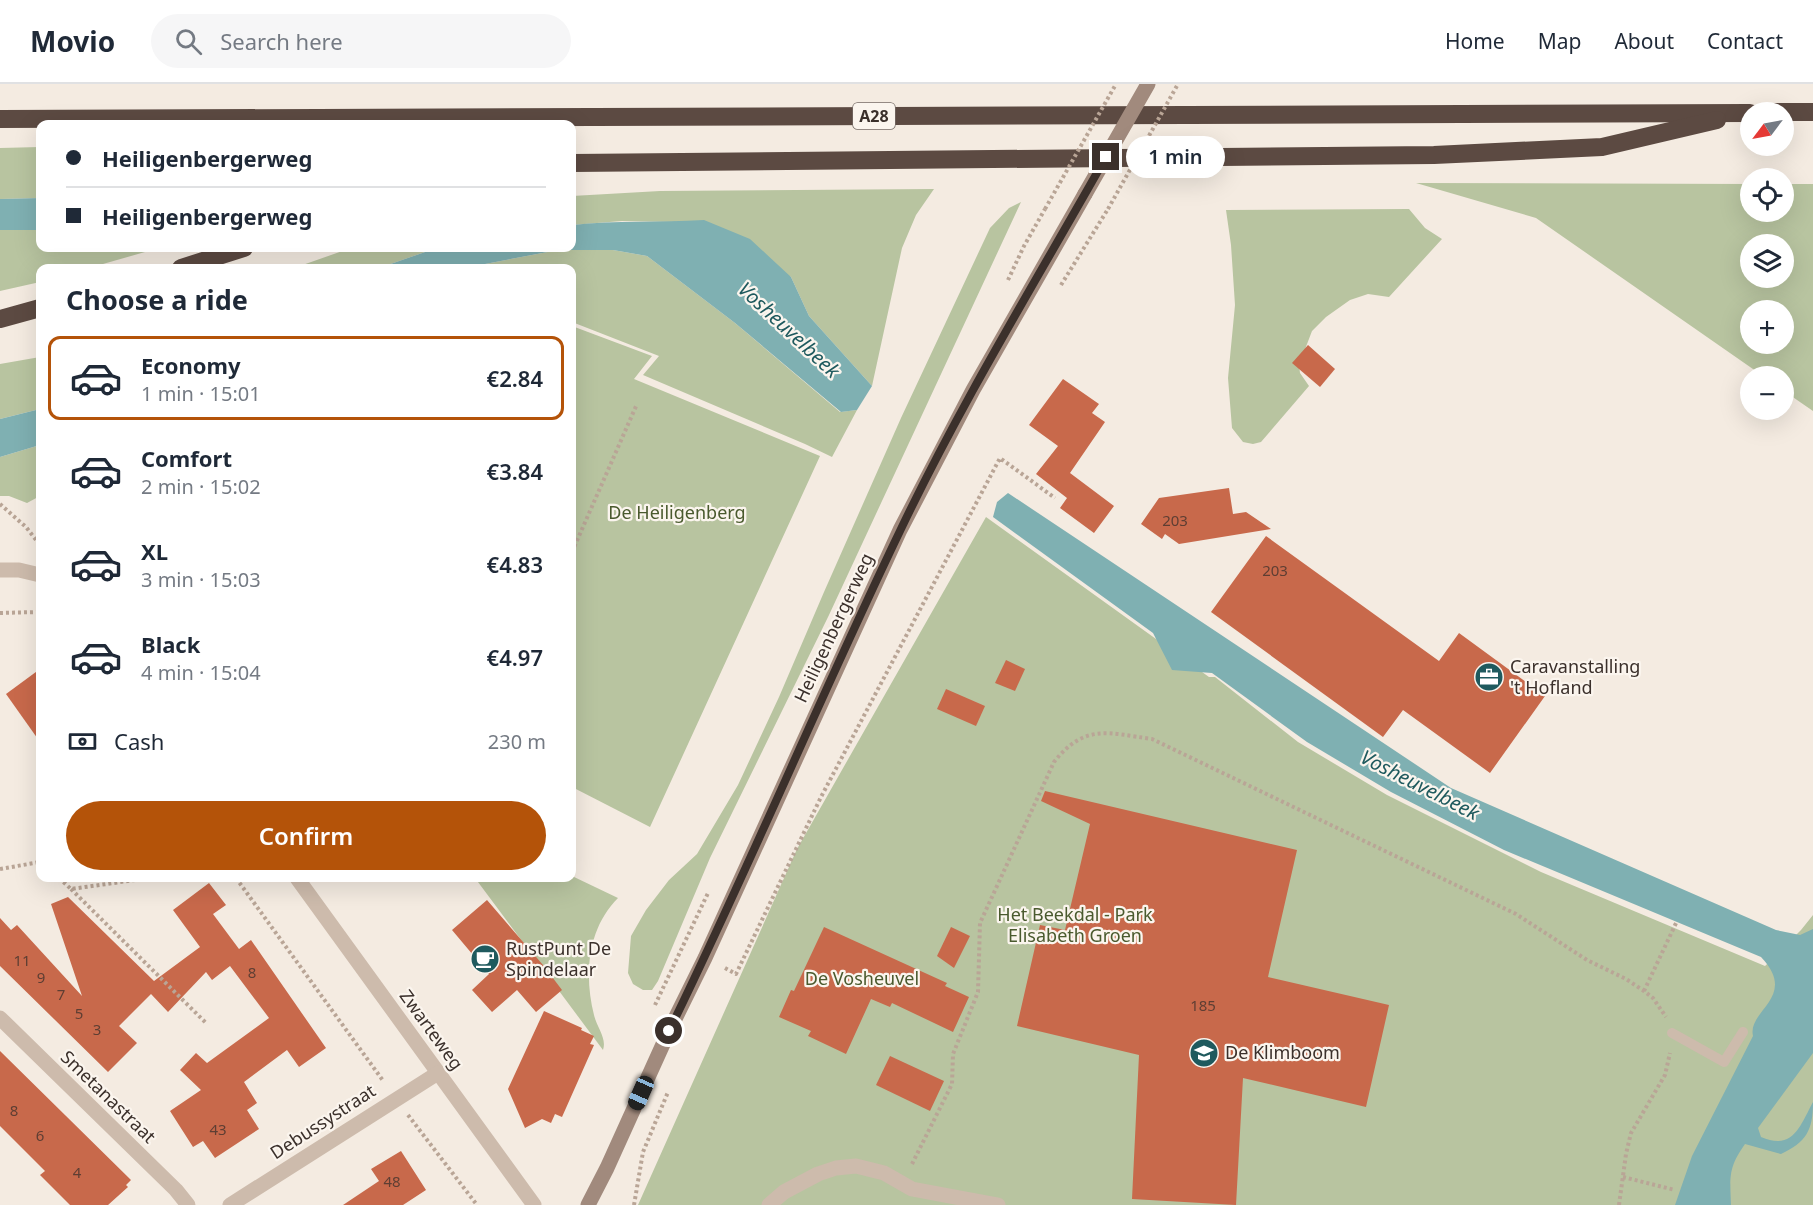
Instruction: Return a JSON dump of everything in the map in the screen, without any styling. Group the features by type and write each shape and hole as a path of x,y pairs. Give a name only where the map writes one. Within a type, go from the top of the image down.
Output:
{"highway":[{"name":"A28","path":"0,119 1740,112"},
{"name":"A28","path":"1794,112 1813,112"},
{"name":"A28","path":"576,163 1434,155 1602,147 1740,115"},
{"path":"194,264 231,252"},
{"path":"0,318 36,309"}],"main road":[{"name":"Heiligenbergerweg","path":"588,1205 705,958 900,530 973,390 1148,84"}],"street":[{"path":"0,570 19,570 36,574"},
{"name":"Zwarteweg","path":"300,882 534,1205"},
{"name":"Smetanastraat","path":"0,1018 176,1190 188,1205"},
{"name":"Debussystraat","path":"230,1205 438,1073"},
{"path":"769,1205 800,1182 836,1168 856,1166 870,1169 908,1186 998,1205"},
{"path":"908,1186 917,1205"}],"lane":[{"path":"1672,1033 1724,1062 1743,1032"}],"path":[{"path":"1045,209 1116,84"},
{"path":"1055,294 1108,209 1178,84"},
{"path":"576,543 637,404"},
{"path":"726,960 723,967 736,974 822,797 1000,458 1055,498"},
{"path":"0,504 26,527 36,540"},
{"path":"0,613 36,612"},
{"path":"908,1186 952,1084 953,1054 978,992 980,923 1054,762 1066,746 1083,736 1107,733 1152,739 1515,914 1587,960 1626,979 1653,998 1664,1014 1672,1033 1671,1048 1665,1074 1631,1133 1619,1205"},
{"path":"0,869 36,863"},
{"path":"63,882 207,1024"},
{"path":"71,889 120,882"},
{"path":"239,882 477,1205"},
{"path":"1644,991 1677,921"},
{"path":"1623,1177 1675,1190"},
{"path":"634,1205 637,1182"}],"green space":[{"path":"36,147 36,198 0,199 0,148"},
{"path":"1416,183 1740,184 1740,222 1794,222 1794,184 1813,184 1813,411 1794,398 1794,366 1749,366 1536,218"},
{"path":"934,189 916,215 902,248 872,386 809,316 791,277 675,222 622,221 576,225 576,196 660,191"},
{"path":"1021,202 829,615 710,858 658,981 652,990 643,990 633,984 628,973 631,936 646,910 669,880 697,854 738,785 901,418 990,228 1009,208"},
{"path":"1409,209 1425,228 1442,239 1389,297 1368,294 1350,300 1326,317 1312,331 1299,365 1300,373 1309,386 1261,442 1253,444 1243,442 1232,428 1228,378 1235,305 1226,210"},
{"path":"0,230 36,230 36,252 145,252 103,264 36,264 36,283 0,291"},
{"path":"576,250 613,250 647,256 735,323 840,412 857,410 832,457 643,375 659,356 576,324 576,264 485,264 548,252 576,252"},
{"path":"340,252 425,252 391,264 305,264"},
{"name":"De Heiligenberg","path":"576,328 652,356 634,379 820,456 650,827 576,789"},
{"path":"36,358 36,410 0,419 0,364"},
{"path":"36,446 36,498 27,503 9,496 0,496 0,457"},
{"name":"Het Beekdal - Park Elisabeth Groen","path":"986,517 1209,677 1215,677 1298,742 1387,795 1541,872 1765,966 1813,915 1813,1205 638,1205 797,849"},
{"path":"576,878 618,898 608,910 594,938 589,969 591,1000 595,1020 603,1037 603,1050 478,882 576,882"}],"water":[{"path":"36,198 36,230 0,230 0,199"},
{"name":"Vosheuvelbeek","path":"704,220 750,239 791,277 809,316 872,386 857,410 841,412 735,323 647,256 613,250 576,250 576,225"},
{"path":"425,252 548,252 485,264 391,264"},
{"path":"36,410 36,446 0,457 0,419"},
{"name":"Vosheuvelbeek","path":"1008,493 1451,788 1776,930 1800,935 1813,929 1813,1053 1758,1128 1761,1137 1781,1141 1788,1138 1799,1127 1813,1102 1812,1121 1802,1140 1781,1154 1745,1144 1731,1173 1731,1205 1675,1205 1692,1156 1753,1036 1753,1027 1757,1018 1774,993 1775,983 1771,971 1761,957 1504,850 1391,792 1307,742 1212,673 1172,670 1153,633 993,517 997,502"}],"building":[{"path":"1308,345 1335,369 1320,387 1292,363"},
{"path":"1063,379 1099,404 1092,413 1105,422 1070,473 1114,506 1094,533 1060,508 1067,498 1036,474 1058,446 1029,425"},
{"path":"1229,488 1233,514 1246,512 1271,529 1179,544 1165,534 1162,539 1141,524 1159,498"},
{"path":"1266,536 1439,661 1459,633 1545,696 1490,773 1403,710 1383,737 1211,612"},
{"path":"1006,660 1025,669 1015,691 995,683"},
{"path":"36,672 36,736 6,694"},
{"path":"946,689 985,706 976,726 937,709"},
{"path":"1045,791 1297,850 1268,977 1389,1005 1366,1107 1243,1078 1236,1205 1132,1199 1139,1055 1017,1026 1040,925 1065,930 1090,824 1041,801"},
{"path":"209,883 226,905 213,914 239,949 251,940 326,1048 299,1067 287,1050 244,1082 257,1103 247,1110 259,1129 215,1158 203,1141 193,1147 170,1111 201,1090 180,1070 196,1053 207,1063 269,1018 230,966 212,980 206,972 168,1012 151,994 119,1026 137,1043 108,1072 0,966 0,918 11,930 17,925 82,996 51,904 68,897 154,981 200,947 173,910"},
{"path":"487,900 562,990 536,1012 517,990 492,1012 472,990 489,974 452,930"},
{"path":"824,927 947,983 945,986 969,997 953,1032 892,1003 890,1007 871,999 846,1054 808,1036 811,1031 779,1017"},
{"path":"951,927 970,936 954,968 937,956"},
{"path":"544,1011 594,1036 590,1044 594,1045 562,1117 555,1114 551,1123 542,1119 525,1128 508,1089"},
{"path":"0,1051 131,1180 126,1185 128,1187 108,1205 70,1205 40,1175 45,1171 0,1126"},
{"path":"890,1056 944,1081 930,1111 876,1085"},
{"path":"401,1151 426,1190 403,1205 343,1205 379,1181 371,1169"}],"place":[{"name":"Caravanstalling 't Hofland","path":"1489,677"},
{"name":"RustPunt De Spindelaar","path":"485,959"},
{"name":"De Klimboom","path":"1204,1053"}],"route":[{"path":"669,1031 705,958 900,530 973,390 1106,157"}],"park label":[{"name":"De Vosheuvel","path":"862,979"}]}
